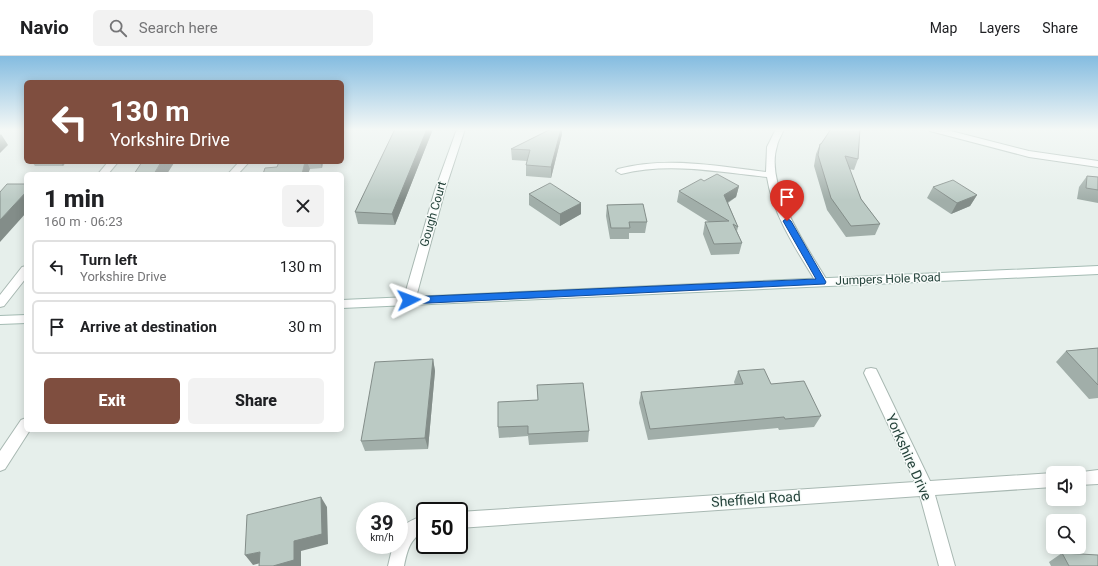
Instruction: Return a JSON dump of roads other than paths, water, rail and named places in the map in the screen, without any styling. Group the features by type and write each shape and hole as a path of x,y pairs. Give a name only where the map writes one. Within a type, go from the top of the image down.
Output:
{"street":[{"name":"Gough Court","path":"409,300 440,190 453,153"},
{"path":"772,153 771,174 776,196 787,221 822,282"},
{"path":"1024,153 1098,164"},
{"path":"105,172 111,164"},
{"path":"235,172 242,164"},
{"path":"621,170 641,165 672,165 771,174"},
{"name":"Jumpers Hole Road","path":"344,304 1098,270"},
{"path":"0,303 24,273"},
{"path":"0,320 24,319"},
{"name":"Yorkshire Drive","path":"870,373 925,488 947,566"},
{"path":"0,464 24,427"},
{"path":"1086,478 1098,477"},
{"name":"Sheffield Road","path":"468,519 1046,480"},
{"path":"397,560 401,542 407,532 416,526"}]}
